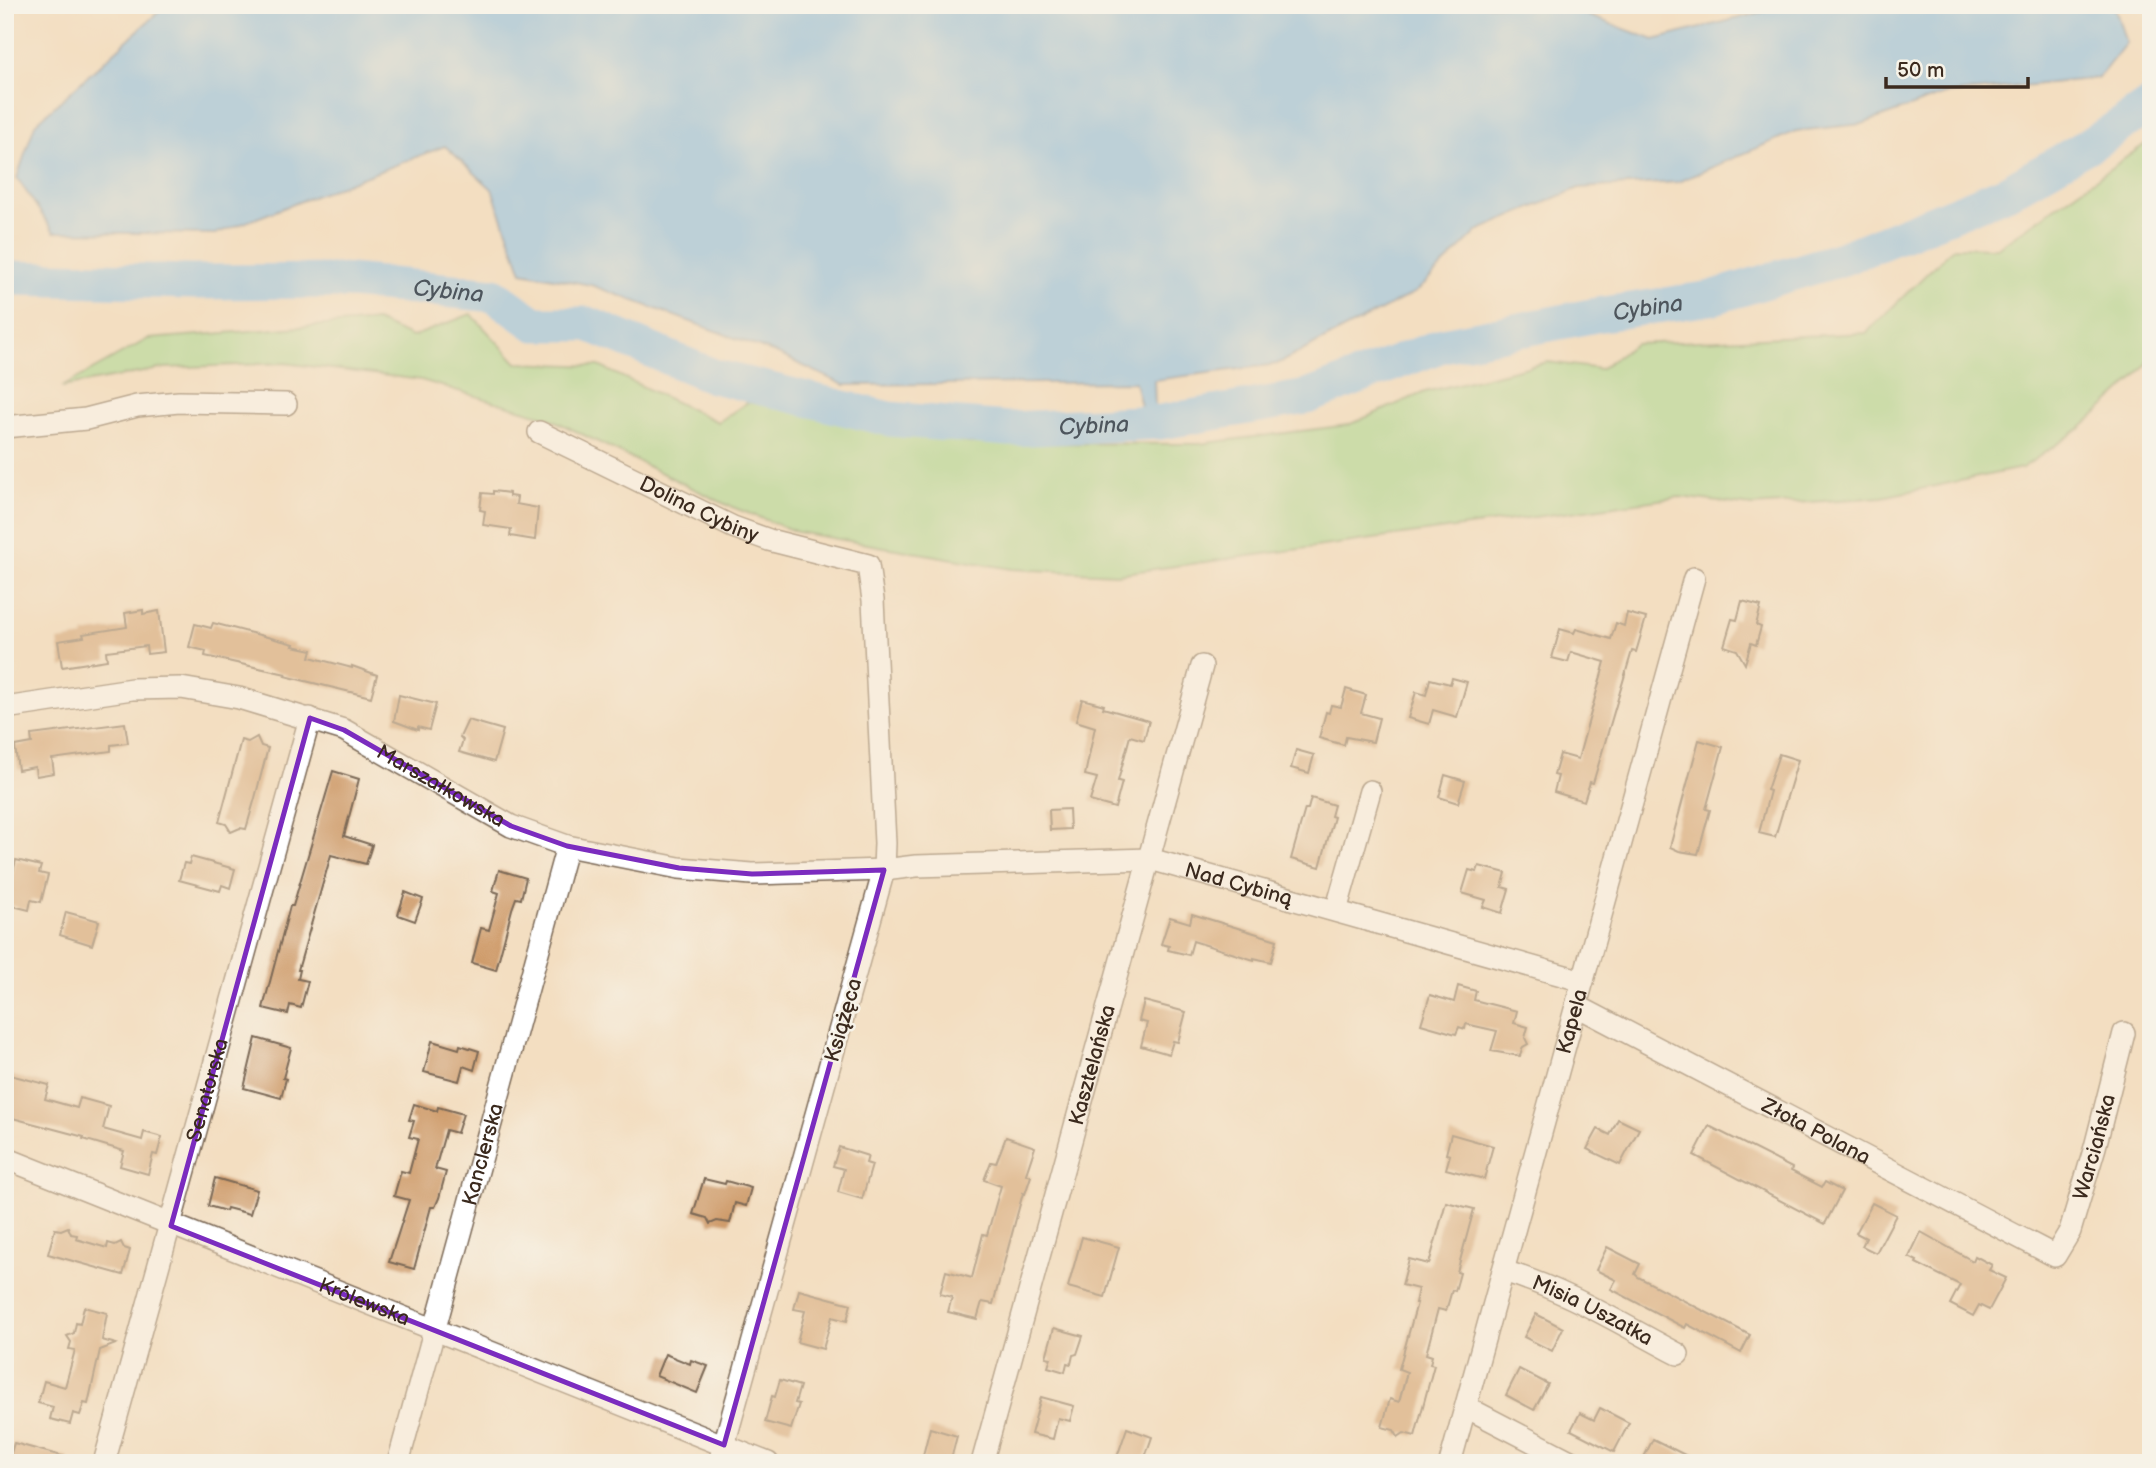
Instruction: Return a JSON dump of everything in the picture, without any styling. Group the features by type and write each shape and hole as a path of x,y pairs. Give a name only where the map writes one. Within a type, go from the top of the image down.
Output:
{"street":[{"path":"5,427 86,419 137,406 165,403 286,404"},
{"name":"Dolina Cybiny","path":"539,432 733,527 769,540 868,565"},
{"name":"Książęca","path":"722,1454 884,870 873,600 868,565"},
{"name":"Kapela","path":"1450,1463 1694,578"},
{"name":"Kasztelańska","path":"982,1463 1202,666"},
{"name":"Marszałkowska","path":"5,708 132,689 181,688 239,698 344,730 511,826 568,846 679,867 752,874 884,870"},
{"name":"Senatorska","path":"104,1463 310,718"},
{"path":"1336,911 1370,791"},
{"name":"Kanclerska","path":"398,1463 568,846"},
{"name":"Nad Cybiną","path":"884,870 916,866 1150,859 1583,981"},
{"name":"Złota Polana","path":"1577,1006 2055,1256"},
{"name":"Warciańska","path":"2055,1256 2070,1231 2124,1033"},
{"name":"Królewska","path":"5,1158 434,1330 722,1454 768,1463"},
{"name":"Misia Uszatka","path":"1503,1271 1568,1296 1678,1354"},
{"path":"1466,1407 1574,1463"}],"highlighted area":[{"path":"310,718 344,730 511,826 567,846 679,868 752,874 884,870 724,1445 171,1226"}],"green space":[{"path":"2151,140 2151,359 2131,382 2081,428 2022,468 1882,497 1752,506 1680,497 1117,574 1012,569 797,532 727,505 547,417 421,380 284,363 165,368 62,387 148,339 376,321 412,337 471,314 517,363 599,366 718,422 748,402 969,443 1199,444 1348,425 1425,392 1548,362 1600,369 1635,344 1866,333 1954,247 1997,248"}],"water":[{"path":"166,5 1560,5 1654,40 1789,5 2114,5 2126,43 2098,78 1945,94 1862,124 1796,131 1678,182 1579,188 1479,230 1416,292 1277,364 1154,380 1155,407 1142,410 1135,382 844,385 778,354 591,285 522,272 492,189 445,146 215,234 54,232 17,178 35,124"}],"building":[{"path":"493,491 517,497 516,504 538,508 535,540 510,536 511,529 483,525 485,511 480,510 482,493 493,494"},
{"path":"1742,601 1761,606 1756,625 1761,627 1756,645 1751,643 1745,664 1737,650 1724,646 1732,619 1737,620"},
{"path":"143,610 143,614 159,611 164,652 147,654 146,646 106,651 107,660 62,667 58,641 127,627 125,613"},
{"path":"1627,613 1646,618 1636,652 1632,651 1593,783 1590,782 1584,801 1554,792 1558,776 1554,775 1560,754 1578,759 1605,662 1571,652 1568,662 1552,658 1560,629 1574,633 1576,629 1611,639 1616,623 1624,626"},
{"path":"213,623 294,644 293,646 312,650 310,657 352,666 377,675 371,697 205,656 206,651 189,647 195,624 211,628"},
{"path":"1452,678 1467,682 1457,717 1433,710 1429,724 1408,718 1416,692 1426,695 1430,679 1450,684"},
{"path":"1346,689 1366,695 1361,713 1379,718 1373,742 1346,737 1344,745 1319,738 1326,712 1329,713 1331,705 1341,707"},
{"path":"399,695 436,704 429,730 418,727 418,730 394,721"},
{"path":"1082,699 1149,721 1144,740 1130,736 1118,781 1122,782 1115,808 1090,801 1097,778 1085,775 1095,727 1076,721"},
{"path":"468,720 503,730 494,762 459,752 463,740 460,737"},
{"path":"125,723 128,743 111,745 111,751 52,759 54,773 36,776 35,767 18,770 15,746 32,743 31,735"},
{"path":"257,737 261,746 268,748 255,798 246,829 240,828 231,832 226,824 219,822 241,740 248,742"},
{"path":"1699,740 1723,747 1706,809 1710,810 1698,854 1670,847"},
{"path":"1296,750 1314,755 1309,773 1291,768"},
{"path":"1779,754 1798,760 1775,837 1759,833 1770,791 1767,790"},
{"path":"333,771 359,779 344,836 372,845 366,864 331,855 298,970 298,979 308,981 301,1008 290,1005 288,1014 263,1008 290,906 293,906"},
{"path":"1445,775 1465,781 1458,803 1439,797"},
{"path":"1311,798 1334,805 1331,816 1334,817 1320,867 1291,859 1305,809 1308,809"},
{"path":"1069,809 1070,829 1050,830 1049,810"},
{"path":"191,857 235,869 230,888 222,885 220,891 179,880 184,863 189,864"},
{"path":"16,860 41,866 39,873 48,875 41,902 31,900 29,910 5,904"},
{"path":"1479,866 1506,873 1502,887 1509,889 1502,913 1483,907 1486,900 1462,893 1469,870 1477,872"},
{"path":"499,870 526,878 521,899 516,898 512,909 496,970 472,963 481,928 489,930 499,893 493,891"},
{"path":"405,892 423,899 415,921 398,915"},
{"path":"66,912 99,921 92,945 60,935"},
{"path":"1192,914 1277,940 1271,962 1254,960 1193,941 1189,955 1168,950 1169,946 1161,944 1170,917 1190,923"},
{"path":"1458,986 1476,991 1474,1000 1517,1011 1514,1023 1528,1027 1525,1038 1528,1044 1523,1047 1520,1056 1491,1051 1497,1031 1466,1024 1465,1029 1459,1027 1456,1034 1421,1024 1430,995 1454,1002"},
{"path":"1144,1001 1186,1012 1178,1042 1173,1041 1169,1054 1141,1046 1147,1023 1139,1021"},
{"path":"256,1038 291,1048 281,1098 244,1088"},
{"path":"432,1041 459,1049 460,1045 479,1051 474,1070 463,1066 459,1081 424,1072"},
{"path":"10,1075 49,1085 45,1099 77,1108 80,1098 109,1106 103,1129 142,1140 144,1132 162,1137 157,1155 153,1154 148,1174 120,1166 124,1151 83,1139 84,1137 5,1116 5,1094"},
{"path":"414,1104 437,1111 438,1107 463,1114 457,1133 446,1130 435,1169 446,1172 439,1198 435,1207 431,1207 414,1269 389,1262 409,1200 394,1196 401,1171 409,1173 418,1139 409,1137 414,1121 409,1120"},
{"path":"1618,1119 1639,1129 1620,1165 1587,1149 1598,1129 1610,1135"},
{"path":"1709,1126 1792,1168 1791,1171 1822,1187 1825,1182 1842,1191 1825,1224 1694,1155"},
{"path":"1451,1134 1493,1146 1484,1179 1446,1169 1450,1155 1446,1154"},
{"path":"1006,1137 1035,1147 1026,1174 1031,1176 1025,1194 1023,1193 993,1304 982,1302 977,1319 948,1312 952,1297 940,1294 946,1271 972,1278 983,1234 987,1235 1001,1186 984,1180 991,1162 996,1163"},
{"path":"839,1147 868,1156 866,1163 872,1165 862,1199 838,1192 844,1169 833,1166"},
{"path":"215,1178 257,1190 250,1214 208,1206"},
{"path":"704,1179 725,1184 726,1181 751,1188 746,1206 735,1203 730,1223 717,1221 710,1224 707,1218 693,1214"},
{"path":"1446,1202 1474,1209 1457,1272 1460,1273 1455,1291 1452,1290 1446,1311 1438,1309 1426,1354 1432,1356 1430,1364 1434,1365 1415,1436 1404,1433 1398,1437 1394,1430 1382,1427 1390,1399 1399,1402 1407,1372 1399,1369 1417,1303 1418,1289 1402,1285 1409,1259 1429,1264"},
{"path":"1872,1203 1896,1215 1876,1253 1862,1246 1866,1238 1856,1233"},
{"path":"68,1227 71,1234 77,1235 76,1239 107,1248 108,1243 115,1245 121,1242 124,1248 130,1250 123,1275 48,1254 55,1229"},
{"path":"1921,1232 1973,1261 1975,1256 1992,1265 1989,1270 2006,1278 1989,1310 1979,1305 1973,1316 1950,1304 1960,1285 1909,1257"},
{"path":"1082,1237 1119,1247 1105,1297 1068,1287"},
{"path":"1607,1247 1640,1264 1635,1274 1638,1277 1750,1335 1741,1353 1687,1324 1685,1328 1611,1289 1616,1280 1596,1270"},
{"path":"799,1290 851,1304 847,1321 832,1317 823,1349 797,1342 805,1311 794,1309"},
{"path":"84,1307 107,1313 102,1340 116,1344 100,1350 88,1404 84,1403 80,1415 73,1413 70,1424 50,1419 53,1407 38,1403 44,1381 65,1387 75,1350 69,1349 71,1342 67,1336 74,1333 76,1323 80,1324"},
{"path":"1536,1314 1563,1328 1552,1351 1524,1337"},
{"path":"1054,1328 1083,1336 1077,1354 1073,1355 1071,1364 1067,1363 1065,1372 1048,1367 1051,1358 1046,1357"},
{"path":"665,1354 690,1364 691,1360 708,1366 697,1393 656,1376"},
{"path":"1519,1369 1548,1384 1534,1410 1506,1395"},
{"path":"780,1380 800,1386 795,1403 799,1404 791,1429 765,1422 772,1396 775,1397"},
{"path":"1041,1397 1074,1406 1070,1421 1058,1418 1053,1439 1031,1434"},
{"path":"1600,1408 1629,1423 1614,1452 1571,1430 1580,1413 1594,1420"},
{"path":"930,1428 957,1436 950,1463 921,1463"},
{"path":"1127,1428 1152,1437 1143,1463 1116,1460"},
{"path":"1653,1439 1701,1463 1641,1463"},
{"path":"14,1443 69,1458 68,1463 8,1463"}],"waterway":[{"name":"Cybina","path":"5,278 194,282 350,281 494,295 535,324 588,324 713,376 889,419 1009,429 1161,422 1307,397 1443,345 1596,315 1711,298 1844,258 2007,192 2103,137 2151,104"}]}
